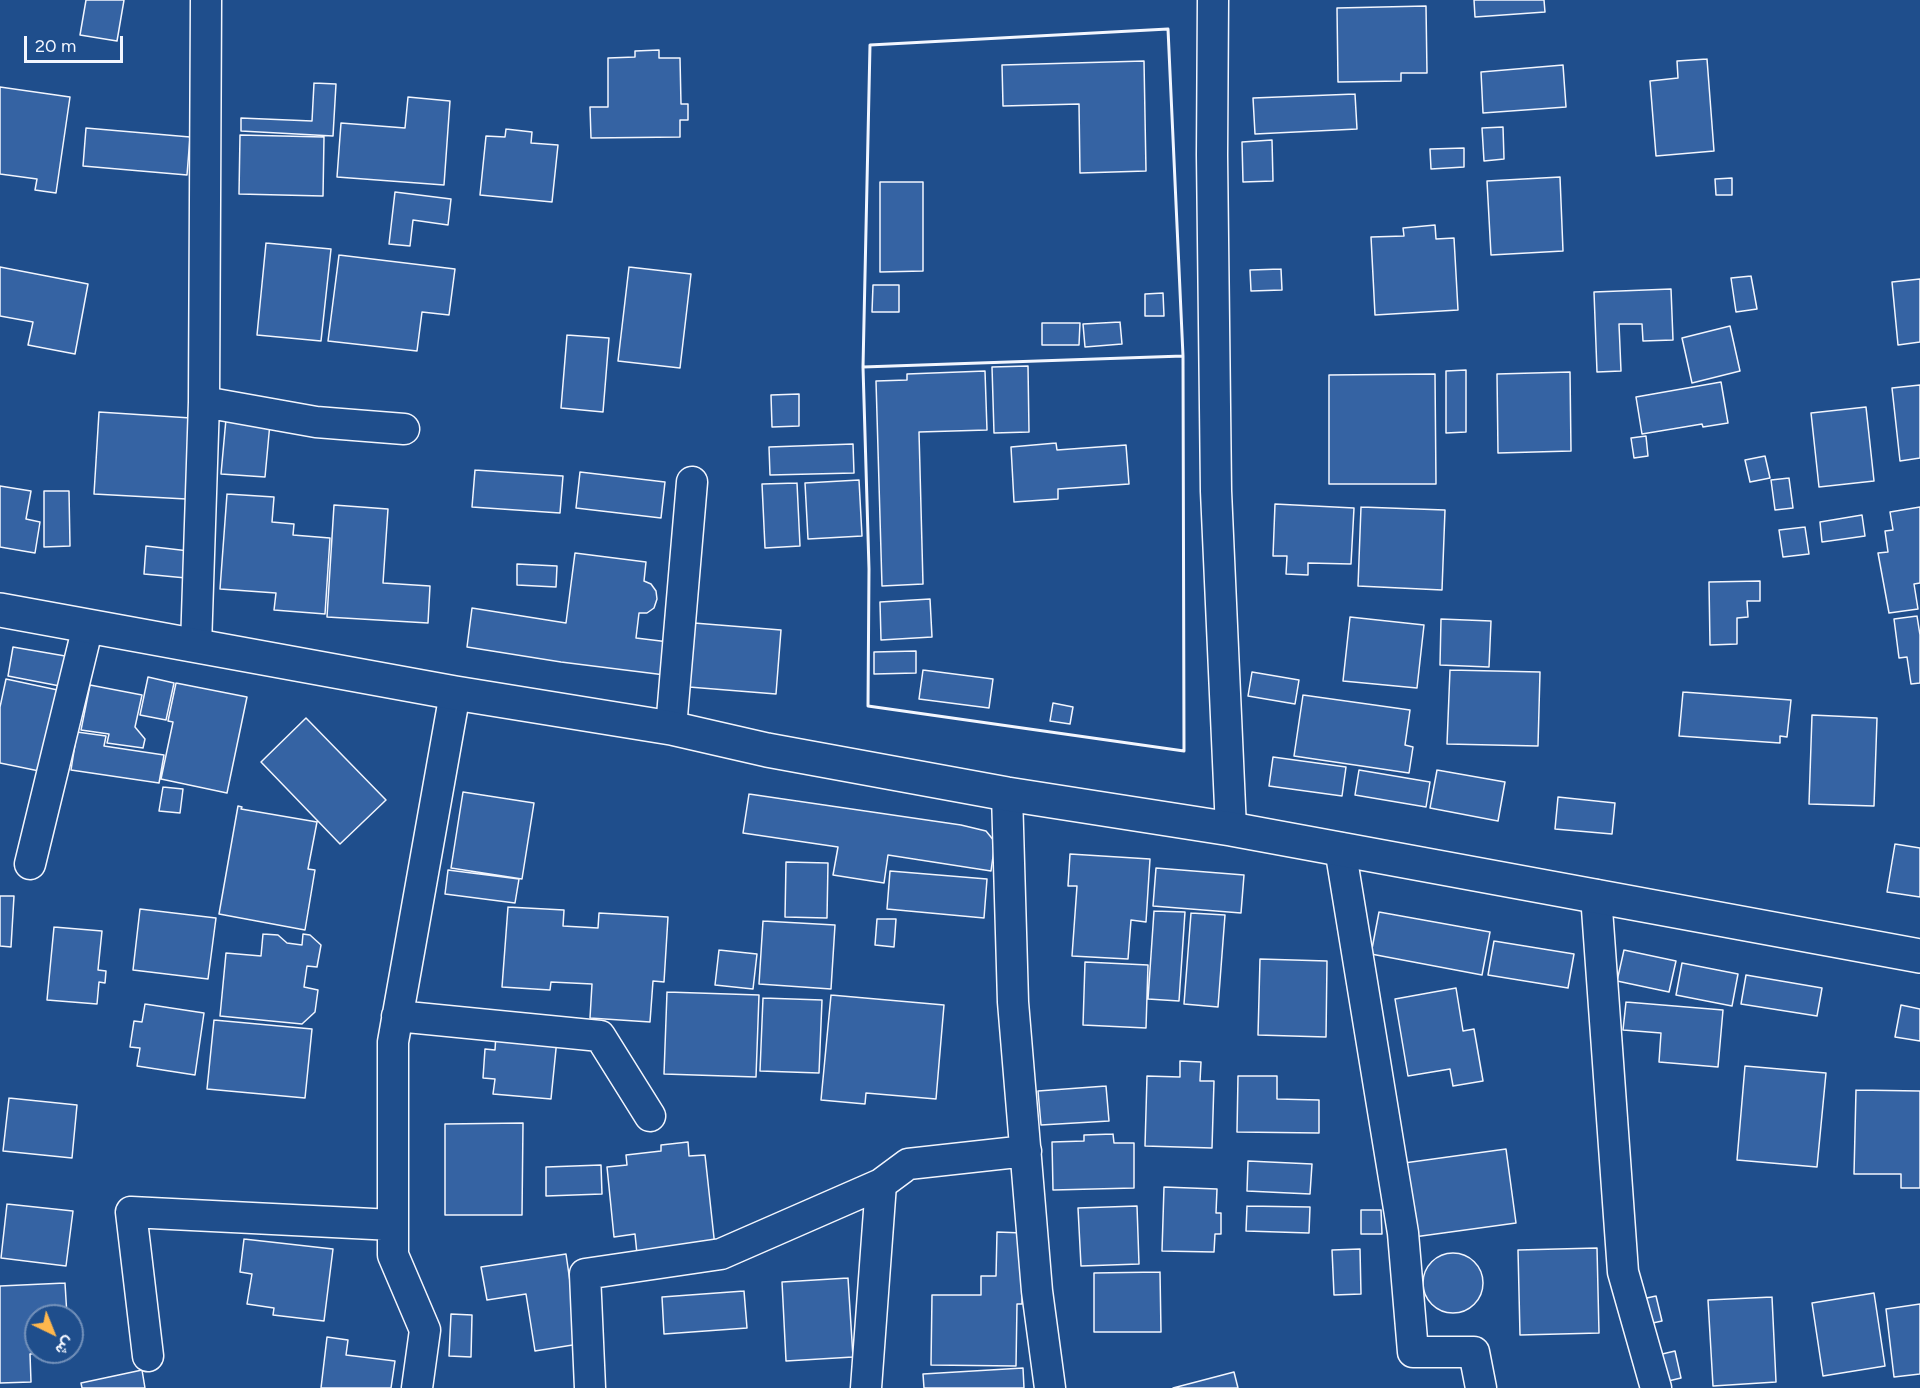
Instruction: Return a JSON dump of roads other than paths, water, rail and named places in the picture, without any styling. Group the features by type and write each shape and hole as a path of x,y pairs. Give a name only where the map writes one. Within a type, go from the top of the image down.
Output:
{"highway":[{"path":"0,610 455,693 671,728 767,750 1007,794 1340,848 1920,956"}],"street":[{"path":"196,646 204,402 206,0"},
{"path":"1213,0 1212,155 1216,491 1232,829"},
{"path":"204,402 316,422 404,429"},
{"path":"671,728 692,482"},
{"path":"30,864 88,626"},
{"path":"417,1388 425,1330 393,1255 393,1042 455,693"},
{"path":"1007,794 1013,1002 1037,1291 1050,1388"},
{"path":"1340,848 1403,1233 1413,1352 1474,1352 1481,1388"},
{"path":"1596,895 1623,1272 1656,1388"},
{"path":"397,1016 600,1035 650,1116"},
{"path":"590,1388 585,1274 721,1254 881,1184 908,1164 1026,1151"},
{"path":"866,1388 881,1184"},
{"path":"148,1356 131,1212 393,1225"}]}
